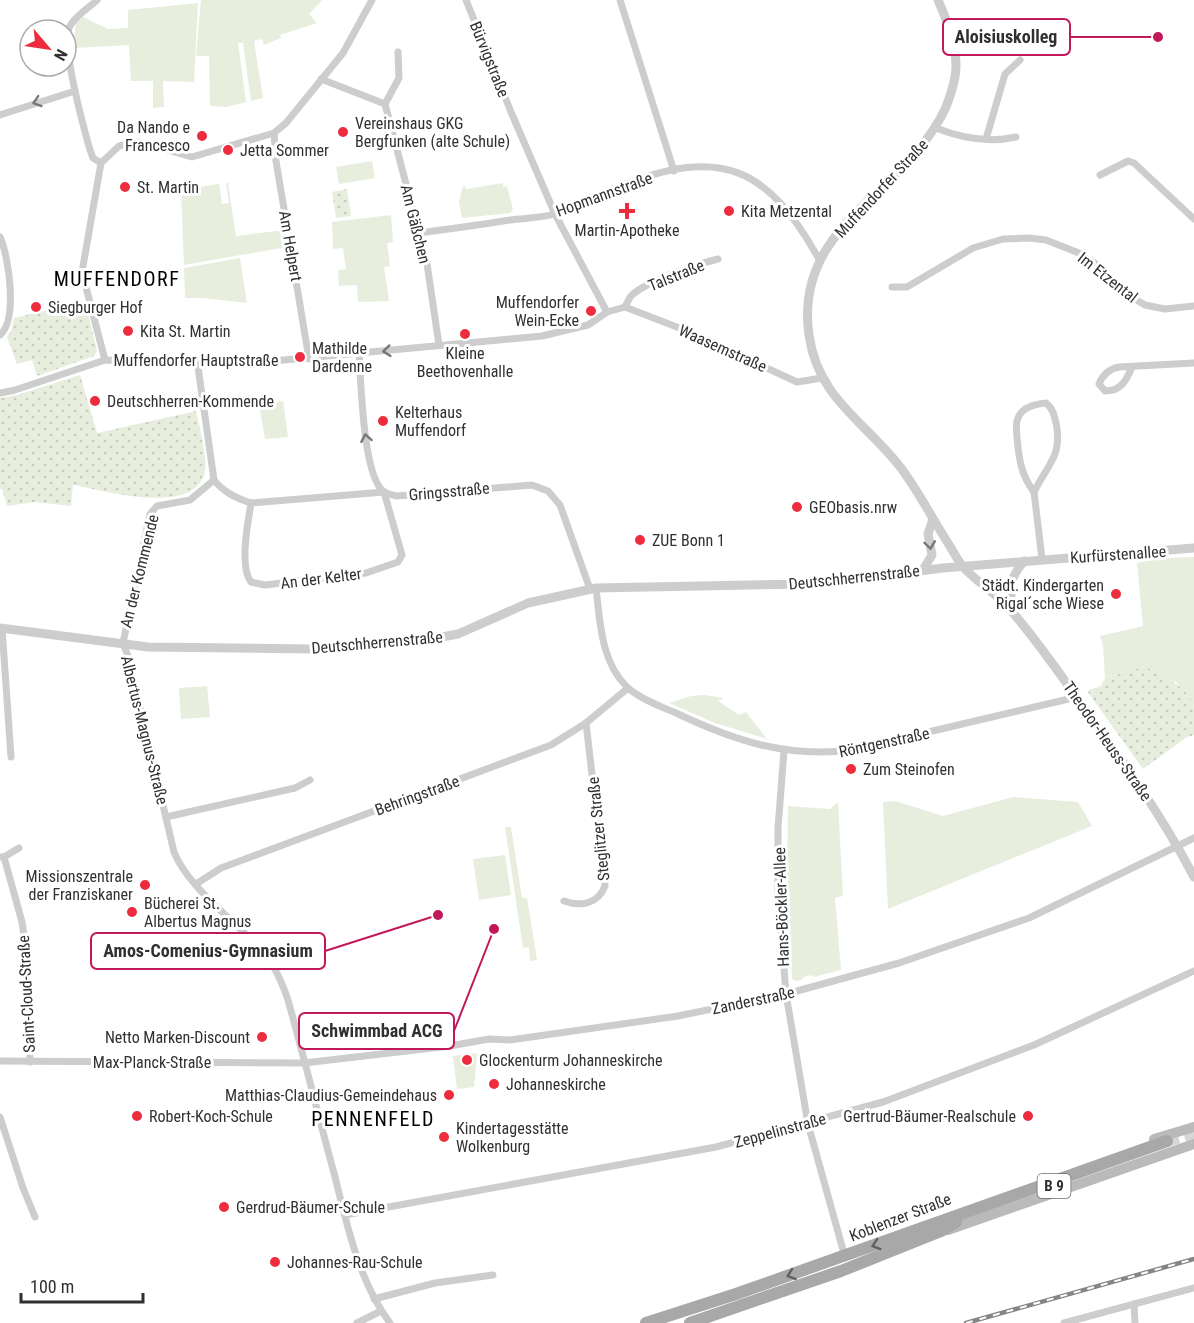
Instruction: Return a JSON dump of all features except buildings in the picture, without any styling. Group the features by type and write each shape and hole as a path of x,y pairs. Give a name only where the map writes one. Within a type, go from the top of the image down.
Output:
{"main road":[{"path":"1167,1144 1182,1130 1194,1128"},
{"path":"1182,1130 1177,1139 1180,1144 1190,1145"},
{"path":"1167,1144 1190,1145"},
{"name":"B 9","path":"944,1225 1167,1144"},
{"name":"Koblenzer Straße","path":"646,1323 944,1225"},
{"name":"Koblenzer Straße","path":"690,1323 841,1271 944,1225"}],"street":[{"path":"97,0 69,26 67,38 75,91 90,150 93,158 101,163"},
{"path":"105,360 82,272 101,163 118,146 139,142 192,157 274,133 286,123 343,53 372,0"},
{"name":"Bürvigstraße","path":"466,0 555,214 607,312"},
{"path":"620,0 674,171"},
{"name":"Muffendorfer Straße","path":"938,0 953,41 956,66 952,91 936,128 907,162 849,219 830,243 810,285 807,307 809,336 822,378 842,407 878,440 902,469 963,566"},
{"path":"321,79 385,104 399,78 398,52"},
{"path":"986,139 1005,74 1020,60"},
{"path":"0,115 75,91"},
{"name":"Am Gäßchen","path":"385,104 427,264 439,345"},
{"path":"936,128 955,135 986,139 1003,140 1016,137"},
{"name":"Am Helpert","path":"274,133 276,161 309,359"},
{"path":"1100,175 1128,161 1134,163 1194,219"},
{"name":"Hopmannstraße","path":"419,233 555,214 636,180 688,167 708,165 732,170 752,178 771,192 812,246 820,261"},
{"path":"0,237 8,267 11,294 6,329 0,335"},
{"name":"Im Etzental","path":"892,287 907,287 974,248 1004,239 1029,238 1046,240 1079,253 1096,264 1133,298 1145,305 1165,309 1194,306"},
{"name":"Talstraße","path":"607,312 625,307 631,296 639,290 675,273 718,259"},
{"name":"Waasemstraße","path":"625,307 682,329 797,382 822,378"},
{"name":"Muffendorfer Hauptstraße","path":"0,393 105,360 273,361 309,359 542,336 588,325 607,312"},
{"name":"Gringsstraße","path":"359,354 366,442 376,483 384,492 397,496 532,485 548,491 560,505 593,589"},
{"path":"196,360 214,480 220,488 238,499 251,503 384,492"},
{"path":"1132,367 1122,386 1114,391 1105,391 1100,384 1101,378 1110,369 1119,367 1194,363"},
{"path":"1034,492 1055,457 1058,446 1058,434 1052,408 1046,403 1035,404 1024,410 1018,417 1016,425 1019,465 1026,482 1034,492 1042,560"},
{"name":"An der Kommende","path":"123,643 150,514 156,506 190,500 214,480"},
{"name":"An der Kelter","path":"251,503 245,540 248,573 251,582 265,585 366,573 398,562 402,555 384,492"},
{"path":"923,570 932,555 928,534 933,519"},
{"name":"Kurfürstenallee","path":"963,566 1194,548"},
{"path":"1012,611 1011,579 1024,561"},
{"name":"Deutschherrenstraße","path":"1,628 148,647 315,649 415,642 458,634 528,603 593,589 802,584 866,579 963,566"},
{"name":"Theodor-Heuss-Straße","path":"963,566 1012,611 1059,670 1143,789 1194,877"},
{"name":"Röntgenstraße","path":"593,589 606,653 628,687 658,705 718,733 784,751 826,753 852,750 1077,697"},
{"path":"1,628 11,757"},
{"name":"Albertus-Magnus-Straße","path":"123,643 178,862 273,967 288,999 362,1271 374,1299 390,1323"},
{"name":"Behringstraße","path":"196,884 221,868 551,745 586,723 628,687"},
{"name":"Steglitzer Straße","path":"564,901 576,904 594,901 600,896 605,886 586,723"},
{"name":"Hans-Böckler-Allee","path":"784,751 778,828 778,890 786,994 808,1124 846,1256"},
{"name":"Albertus-Magnus-Straße","path":"166,817 295,788 310,780"},
{"name":"Zanderstraße","path":"304,1063 450,1046 489,1039 510,1040 634,1023 786,994 899,963 1029,918 1194,838"},
{"name":"Saint-Cloud-Straße","path":"19,848 2,857 22,922 26,949 30,1062"},
{"name":"Zeppelinstraße","path":"345,1215 705,1149 808,1124 883,1102 990,1063 1090,1020 1194,971"},
{"name":"Max-Planck-Straße","path":"0,1061 304,1063"},
{"path":"0,1117 26,1196 35,1216"},
{"path":"841,1271 846,1256"},
{"path":"374,1299 435,1283 493,1275"},
{"path":"1064,1323 1194,1287"},
{"path":"1134,1304 1135,1323"},
{"path":"357,1323 381,1311"}],"green space":[{"path":"201,0 322,0 309,14 317,23 280,35 281,38 264,45 262,39 254,41 263,98 251,101 243,43 238,43 246,102 226,107 210,106 209,56 196,56"},
{"path":"198,3 194,82 163,81 164,107 153,108 153,81 131,81 129,45 78,48 78,21 83,17 108,29 128,28 128,10"},
{"path":"372,161 375,178 339,184 336,167"},
{"path":"226,183 228,183 236,236 284,230 287,247 184,265 181,190 219,184 222,204 229,203"},
{"path":"503,183 503,187 507,186 513,209 510,213 462,218 459,202 464,185 466,189"},
{"path":"347,189 351,216 336,218 332,192"},
{"path":"391,215 393,242 387,243 390,266 384,267 389,301 358,302 357,285 339,286 338,270 346,269 343,248 333,249 332,222"},
{"path":"240,258 247,303 185,298 184,268"},
{"path":"85,301 97,351 94,356 37,376 32,360 17,364 7,337 14,318"},
{"path":"80,375 97,433 196,411 206,466 198,485 185,494 147,498 73,485 71,506 34,502 7,506 2,489 0,489 0,398 17,395"},
{"path":"283,401 288,437 265,439 259,405"},
{"path":"1194,557 1194,705 1176,682 1143,667 1105,678 1103,645 1100,636 1143,626 1137,563 1161,558"},
{"path":"1143,667 1158,672 1181,687 1187,694 1194,707 1194,735 1187,737 1143,769 1087,691 1101,686 1105,678"},
{"path":"207,686 210,717 181,719 179,688"},
{"path":"691,696 724,698 718,701 739,715 746,712 767,739 715,723 669,703"},
{"path":"1013,797 1078,802 1092,826 888,909 883,802 895,801 943,816"},
{"path":"838,802 843,896 835,898 841,970 813,977 812,975 803,977 796,981 792,979 787,882 788,806 830,809"},
{"path":"505,827 511,827 522,898 527,898 537,960 530,961 529,947 523,948"},
{"path":"505,855 511,895 479,900 473,859"},
{"path":"477,1053 474,1087 457,1089 453,1056"}],"tunnel":[{"path":"1167,1141 1194,1133"}],"railway":[{"path":"966,1323 1194,1259"}],"place":[{"name":"Aloisiuskolleg","path":"1158,37"},
{"name":"Vereinshaus GKG Bergfunken (alte Schule)","path":"343,132"},
{"name":"Da Nando e Francesco","path":"202,136"},
{"name":"Jetta Sommer","path":"228,150"},
{"name":"St. Martin","path":"125,187"},
{"name":"Martin-Apotheke","path":"627,211"},
{"name":"Kita Metzental","path":"729,211"},
{"name":"Siegburger Hof","path":"36,307"},
{"name":"Muffendorfer Wein-Ecke","path":"591,311"},
{"name":"Kita St. Martin","path":"128,331"},
{"name":"Kleine Beethovenhalle","path":"465,334"},
{"name":"Mathilde Dardenne","path":"300,357"},
{"name":"Deutschherren-Kommende","path":"95,401"},
{"name":"Kelterhaus Muffendorf","path":"383,421"},
{"name":"GEObasis.nrw","path":"797,507"},
{"name":"ZUE Bonn 1","path":"640,540"},
{"name":"Städt. Kindergarten Rigal´sche Wiese","path":"1116,594"},
{"name":"Zum Steinofen","path":"851,769"},
{"name":"Missionszentrale der Franziskaner","path":"145,885"},
{"name":"Bücherei St. Albertus Magnus","path":"132,912"},
{"name":"Amos-Comenius-Gymnasium","path":"438,915"},
{"name":"Schwimmbad ACG","path":"494,929"},
{"name":"Netto Marken-Discount","path":"262,1037"},
{"name":"Glockenturm Johanneskirche","path":"467,1060"},
{"name":"Johanneskirche","path":"494,1084"},
{"name":"Matthias-Claudius-Gemeindehaus","path":"449,1095"},
{"name":"Robert-Koch-Schule","path":"137,1116"},
{"name":"Gertrud-Bäumer-Realschule","path":"1028,1116"},
{"name":"Kindertagesstätte Wolkenburg","path":"444,1137"},
{"name":"Gerdrud-Bäumer-Schule","path":"224,1207"},
{"name":"Johannes-Rau-Schule","path":"275,1262"}],"district":[{"name":"MUFFENDORF","path":"117,279"},
{"name":"PENNENFELD","path":"373,1119"}]}
